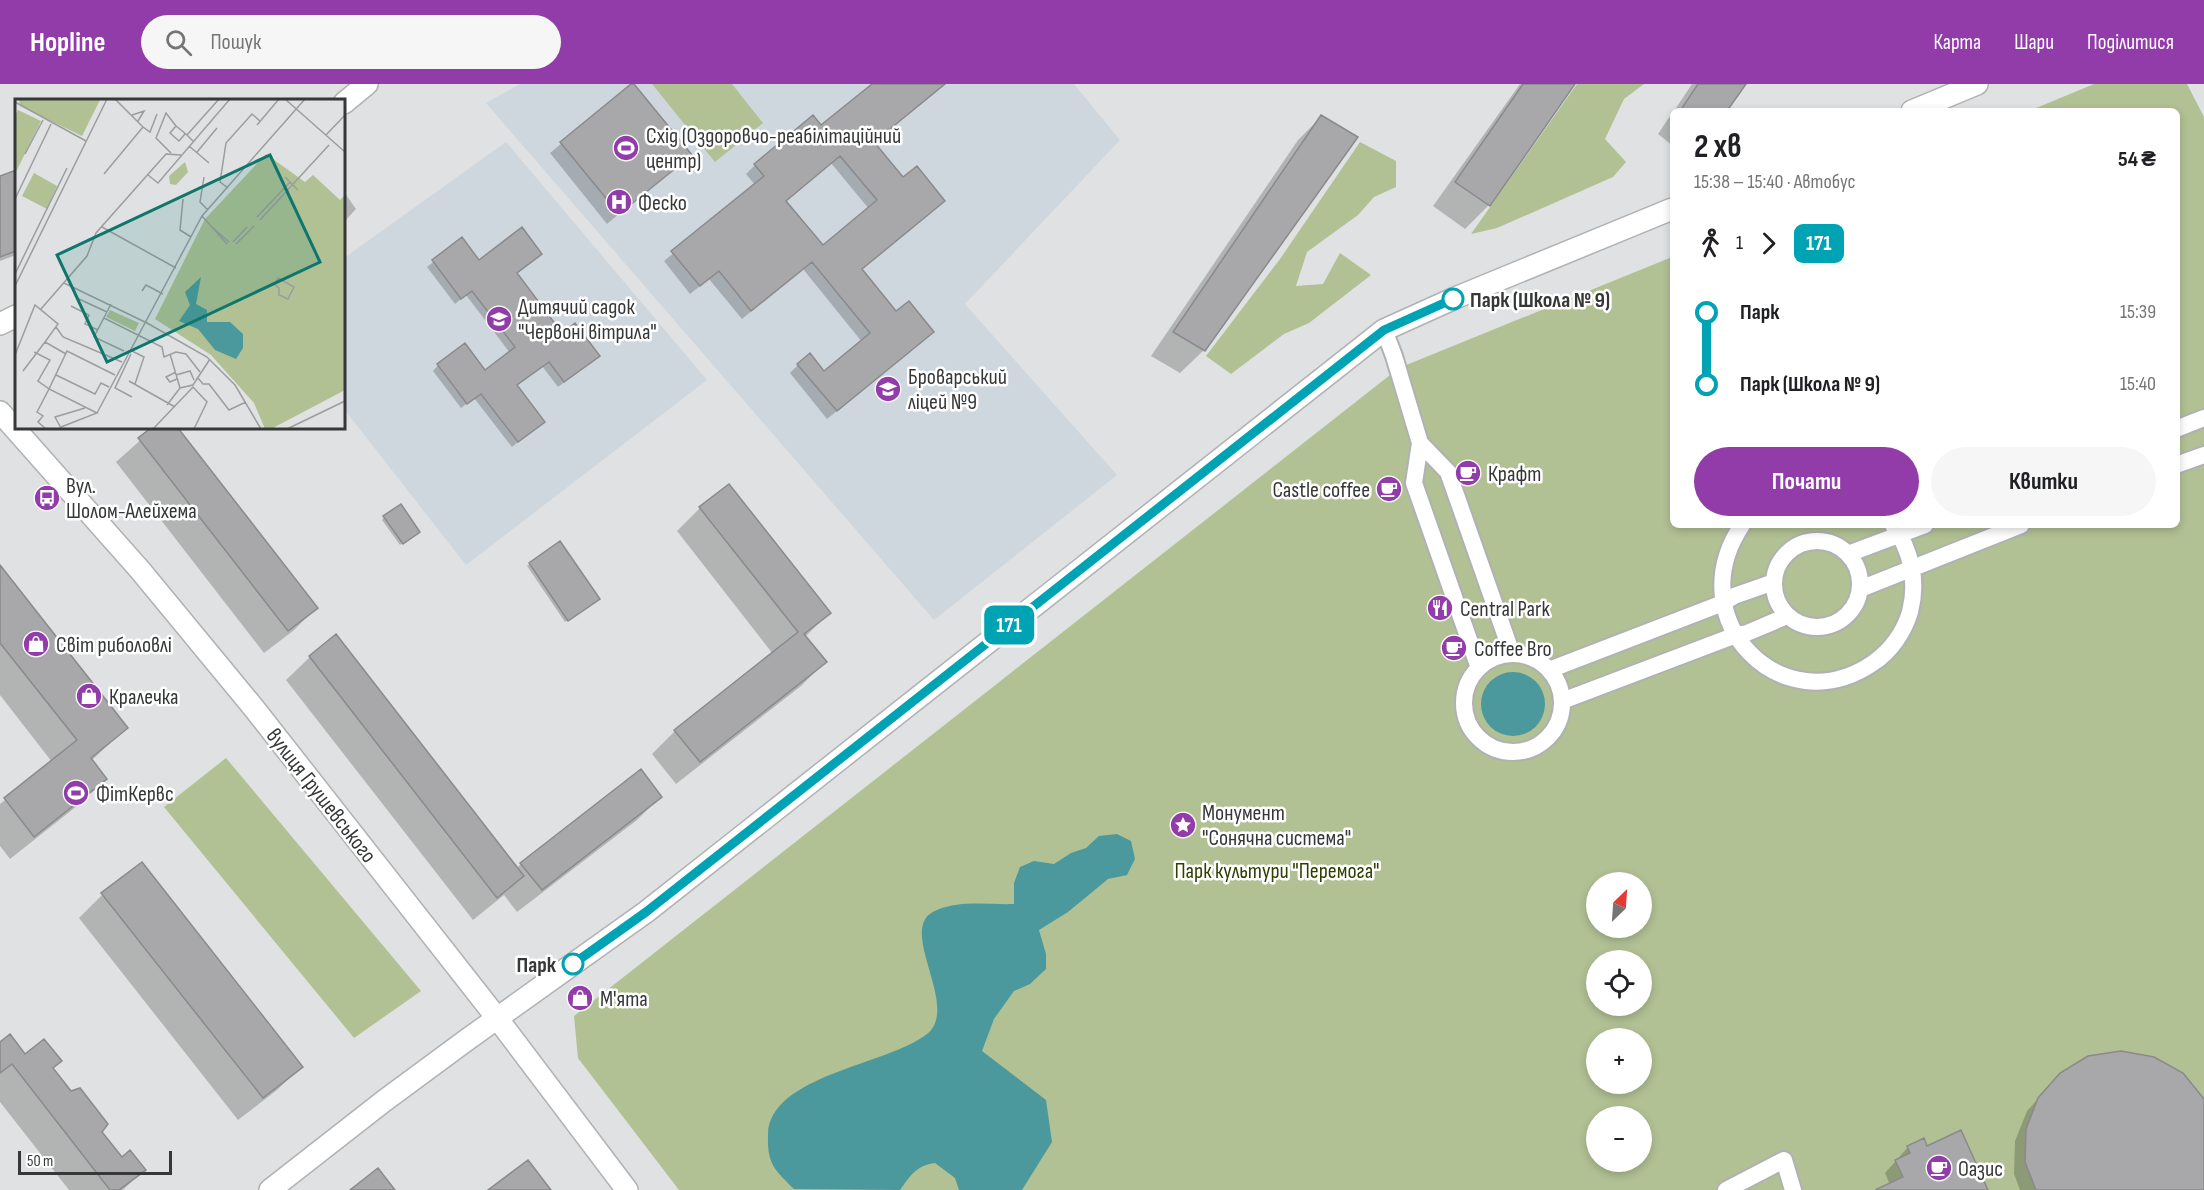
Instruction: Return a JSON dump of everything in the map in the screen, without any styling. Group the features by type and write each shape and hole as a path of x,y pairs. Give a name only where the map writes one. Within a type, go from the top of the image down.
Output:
{"street":[{"path":"345,102 367,84"},
{"path":"1919,108 1977,84"},
{"path":"270,1190 496,1018 646,912 1384,330 1455,298 1670,210"},
{"path":"0,324 15,316"},
{"path":"1384,330 1420,443 1414,483 1479,668"},
{"name":"вулиця Грушевського","path":"0,412 15,429"},
{"path":"2180,427 2204,418"},
{"name":"вулиця Грушевського","path":"15,429 140,570 253,707 627,1190"},
{"path":"1420,443 1448,472 1512,654"},
{"path":"2180,464 2204,455"},
{"path":"1740,528 1727,552 1723,567 1721,584 1727,617 1736,635 1755,658 1784,675 1817,681 1850,676 1879,659 1900,634 1908,618 1914,585 1909,554 1896,530 1848,555"},
{"path":"1860,589 2013,528"},
{"path":"1819,541 1840,548 1848,555 1857,568 1860,589 1855,606 1846,617 1822,628 1808,627 1787,616 1776,597 1774,582 1777,568 1785,555 1804,543 1819,541"},
{"path":"1549,670 1774,582"},
{"path":"1562,701 1736,635 1748,633 1787,616"},
{"path":"1512,654 1534,659 1549,670 1557,680 1562,701 1559,721 1545,741 1523,752 1498,750 1477,737 1465,716 1465,692 1471,677 1479,668 1495,657 1512,654"},
{"path":"1726,1190 1784,1160 1793,1190"}],"shaded area":[{"name":"Броварський ліцей №9","path":"520,84 1074,84 1120,140 965,304 1117,475 934,620 486,103"},
{"name":"Дитячий садок \"Червоні вітрила\"","path":"506,142 707,380 466,565 345,410 345,257"}],"green space":[{"path":"652,84 732,84 763,123 715,162"},
{"path":"1577,84 1644,84 1624,99 1605,139 1626,162 1613,177 1497,228 1471,234"},
{"name":"Парк культури \"Перемога\"","path":"2094,84 2187,84 2204,117 2204,1190 679,1190 578,1058 574,1016 1399,368 1670,258 1670,528 2180,528 2180,108 2036,108"},
{"path":"1360,142 1396,161 1396,187 1374,197 1358,215 1307,252 1296,286 1323,284 1340,253 1371,275 1309,323 1284,334 1231,374 1206,356 1280,259"},
{"path":"226,758 421,991 354,1038 164,807"}],"water":[{"path":"1513,672 1531,678 1539,686 1545,704 1539,722 1531,730 1513,736 1495,730 1487,722 1481,704 1487,686 1495,678"},
{"path":"1117,834 1131,841 1135,859 1127,875 1108,879 1068,912 1039,930 1046,954 1046,969 1030,984 1014,991 994,1019 982,1051 1046,1100 1052,1142 1022,1190 959,1190 955,1178 935,1163 919,1169 900,1190 794,1189 777,1171 769,1152 768,1134 774,1114 788,1098 809,1085 909,1045 927,1034 936,1021 937,1005 922,932 925,919 937,910 956,905 1014,904 1014,883 1020,867 1034,861 1054,864 1071,853 1086,848 1099,836"}],"building":[{"name":"Схід (Оздоровчо-реабілітаційний центр)","path":"631,84 634,84 692,155 619,214 560,142"},
{"path":"872,84 945,84 874,142 903,177 917,166 945,201 862,269 896,311 909,301 934,332 837,411 797,364 810,353 824,371 870,333 812,262 751,311 719,271 700,286 671,251 764,176 754,164 813,115 821,125","holes":["840,156 877,200 823,245 786,201"]},
{"path":"1523,84 1575,84 1490,206 1455,182"},
{"path":"1698,84 1746,84 1729,108 1682,108"},
{"path":"1321,115 1358,137 1205,351 1173,332"},
{"path":"15,170 15,251 0,257 0,176"},
{"path":"522,227 542,254 517,273 562,333 575,323 600,356 564,382 549,362 517,385 545,422 518,442 481,394 467,404 437,364 465,343 485,370 515,347 472,291 461,299 432,260 462,237 479,260"},
{"path":"150,429 179,429 318,608 288,631 138,438"},
{"path":"729,484 831,613 804,634 827,662 700,762 674,730 798,632 699,507"},
{"path":"401,504 420,532 403,544 383,516"},
{"path":"560,541 600,599 568,621 529,563"},
{"path":"0,565 128,728 91,758 107,779 34,837 4,798 77,740 0,643"},
{"path":"336,634 524,876 497,898 309,656"},
{"path":"641,769 662,797 542,890 520,863"},
{"path":"142,862 303,1067 263,1098 101,893"},
{"path":"10,1034 25,1054 44,1039 62,1061 53,1068 71,1091 80,1088 108,1124 102,1132 122,1157 130,1150 146,1170 119,1190 110,1190 12,1064 0,1073 0,1042"},
{"path":"2121,1051 2154,1057 2183,1073 2204,1099 2204,1190 2036,1190 2025,1162 2026,1129 2038,1098 2060,1073 2088,1056"},
{"name":"Оазис","path":"1961,1130 1988,1190 1875,1190 1903,1177 1895,1160 1910,1153 1907,1146 1924,1138 1927,1146"},
{"path":"528,1160 551,1190 488,1190"},
{"path":"378,1168 395,1190 350,1190"}],"bus line":[{"name":"171","path":"573,964 646,912 1384,330 1453,299"}],"place":[{"name":"Схід (Оздоровчо-реабілітаційний центр)","path":"626,148"},
{"name":"Феско","path":"619,202"},
{"name":"Парк (Школа № 9)","path":"1453,299"},
{"name":"Дитячий садок \"Червоні вітрила\"","path":"499,319"},
{"name":"Броварський ліцей №9","path":"888,389"},
{"name":"Крафт","path":"1468,473"},
{"name":"Castle coffee","path":"1389,489"},
{"name":"Вул. Шолом-Алейхема","path":"47,498"},
{"name":"Central Park","path":"1440,608"},
{"name":"Світ риболовлі","path":"36,644"},
{"name":"Coffee Bro","path":"1454,648"},
{"name":"Кралечка","path":"89,696"},
{"name":"ФітКервс","path":"76,793"},
{"name":"Монумент \"Сонячна система\"","path":"1183,825"},
{"name":"Парк","path":"573,964"},
{"name":"М'ята","path":"580,998"},
{"name":"Оазис","path":"1939,1168"}]}
